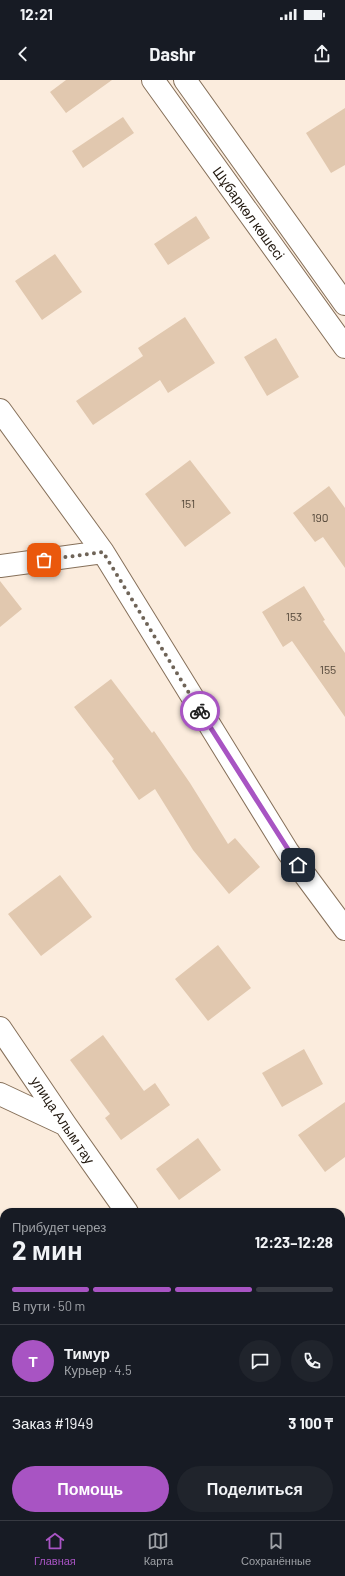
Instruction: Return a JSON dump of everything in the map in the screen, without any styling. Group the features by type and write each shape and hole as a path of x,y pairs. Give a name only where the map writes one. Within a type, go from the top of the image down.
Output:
{"street":[{"name":"Шұбаркөл көшесі","path":"153,80 345,347"},
{"name":"Шұбаркөл көшесі","path":"185,80 345,304"},
{"path":"0,410 103,552 288,852 345,929"},
{"path":"0,566 103,552"},
{"name":"улица Алым тау","path":"0,1028 123,1208"},
{"path":"0,1094 65,1124"}],"building":[{"path":"66,80 112,80 66,113 50,92"},
{"path":"345,108 345,165 331,173 306,133"},
{"path":"123,117 134,133 83,168 72,151"},
{"path":"196,216 210,238 168,265 154,244"},
{"path":"55,254 82,292 42,320 15,281"},
{"path":"185,317 215,363 168,393 160,380 93,425 76,401 143,356 138,348"},
{"path":"276,338 299,377 267,396 244,357"},
{"path":"190,460 231,513 185,547 145,494"},
{"path":"329,486 345,508 345,568 323,537 315,542 293,513"},
{"path":"0,581 22,609 0,627"},
{"path":"304,586 325,620 323,621 345,653 345,717 292,641 283,647 262,612"},
{"path":"111,679 152,733 154,731 190,783 228,844 235,838 260,867 229,894 193,850 155,789 139,800 112,761 114,759 74,707"},
{"path":"60,875 92,917 41,956 8,914"},
{"path":"218,945 251,988 208,1021 175,979"},
{"path":"103,1035 144,1091 155,1083 170,1105 121,1140 105,1118 110,1114 70,1060"},
{"path":"304,1049 323,1084 282,1107 262,1073"},
{"path":"345,1102 345,1157 325,1172 298,1135"},
{"path":"198,1138 221,1170 179,1200 156,1169"}],"way so far":[{"path":"44,560 103,552 200,711"}],"route":[{"path":"200,711 288,852 298,865"}]}
